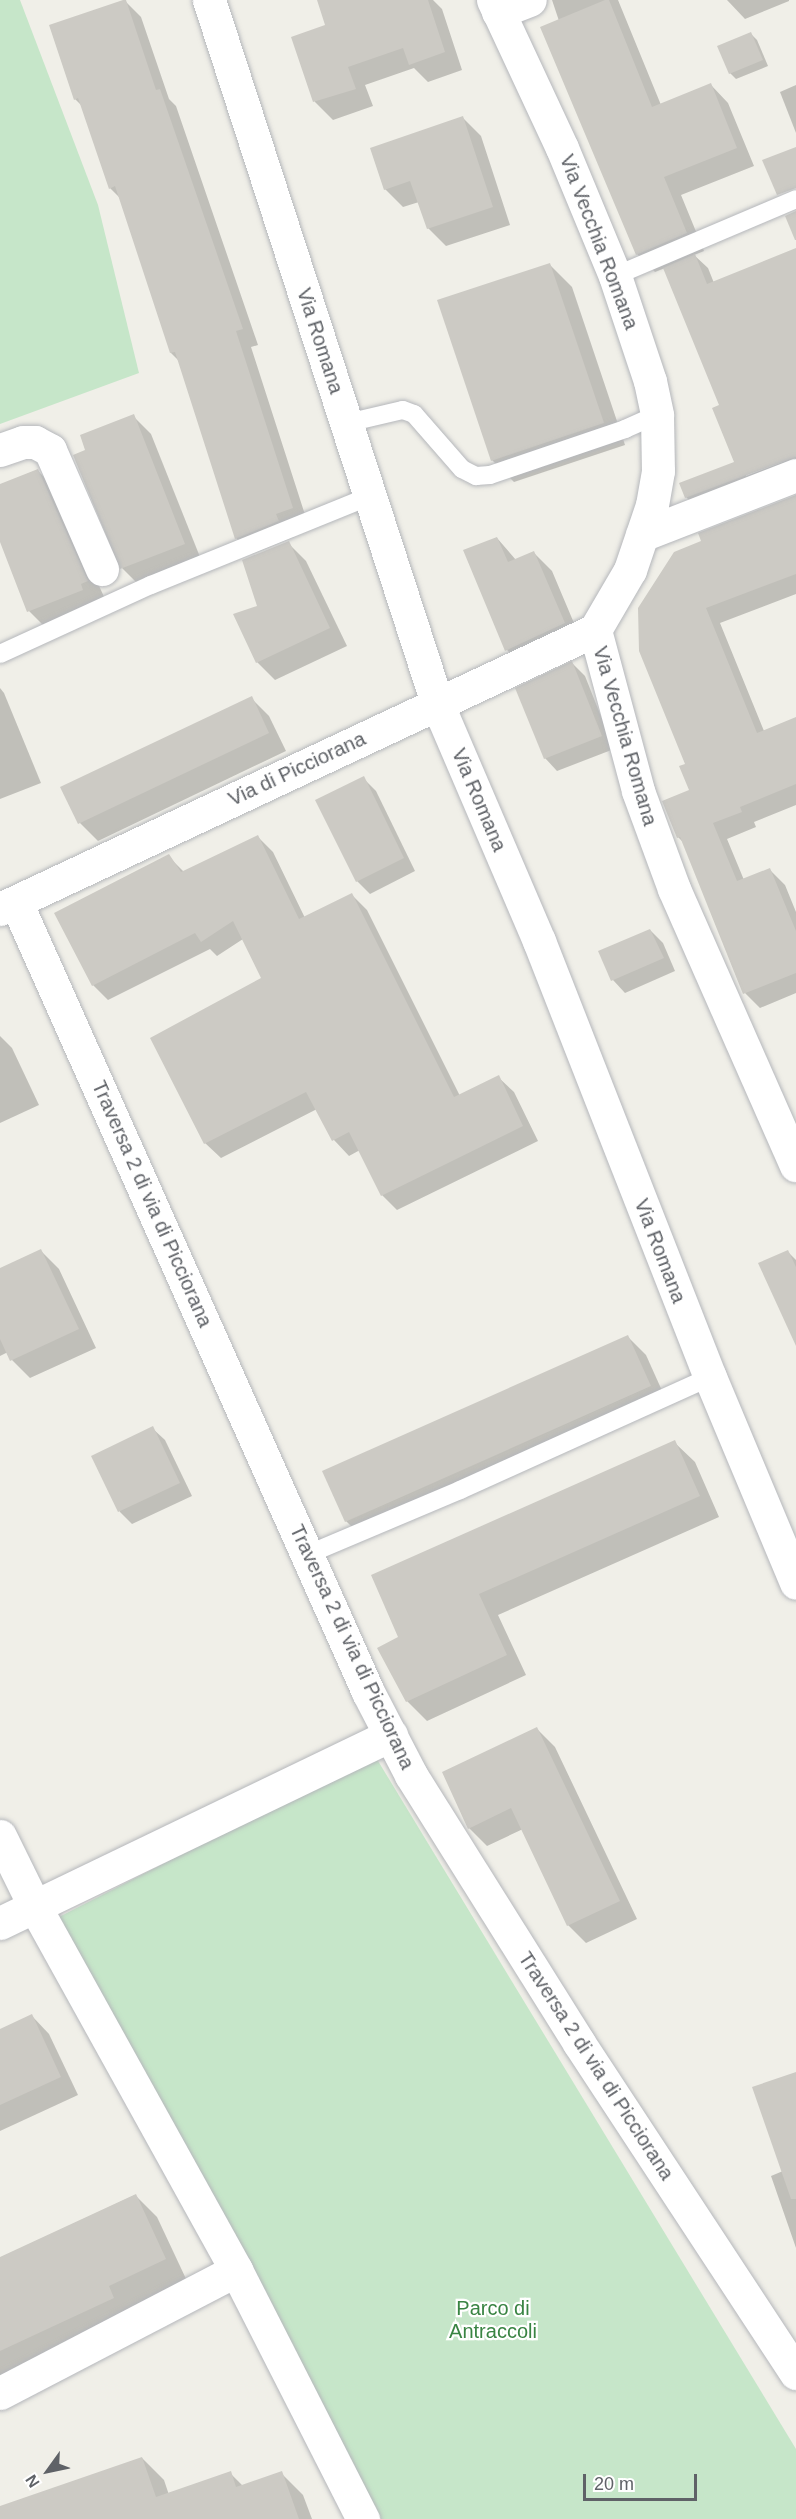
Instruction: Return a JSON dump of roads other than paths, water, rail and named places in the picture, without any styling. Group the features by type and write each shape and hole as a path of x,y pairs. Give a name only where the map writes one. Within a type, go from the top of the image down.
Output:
{"street":[{"name":"Via Romana","path":"210,0 437,703 539,941 710,1377 796,1583"},
{"path":"496,6 530,0"},
{"name":"Via Vecchia Romana","path":"496,6 562,148 615,276 650,381 657,415 658,471 652,505 630,570 595,630 638,791 674,889 796,1165"},
{"path":"0,450 23,442 34,442 50,450 102,569"},
{"path":"642,535 796,475"},
{"name":"Via di Picciorana","path":"8,906 595,630"},
{"name":"Traversa 2 di via di Picciorana","path":"8,906 368,1692 411,1775 579,2043 796,2373"},
{"path":"0,1923 391,1736"},
{"path":"0,1836 35,1907 236,2270 363,2519"},
{"path":"0,2393 236,2270"}],"lane":[{"path":"615,276 796,199"},
{"path":"347,423 403,410 414,414 462,469 476,476 490,475 625,429 657,415"},
{"path":"0,654 151,585 370,496"},
{"path":"323,1548 460,1490 710,1377"}],"park label":[{"name":"Parco di Antraccoli","path":"493,2320"}]}
